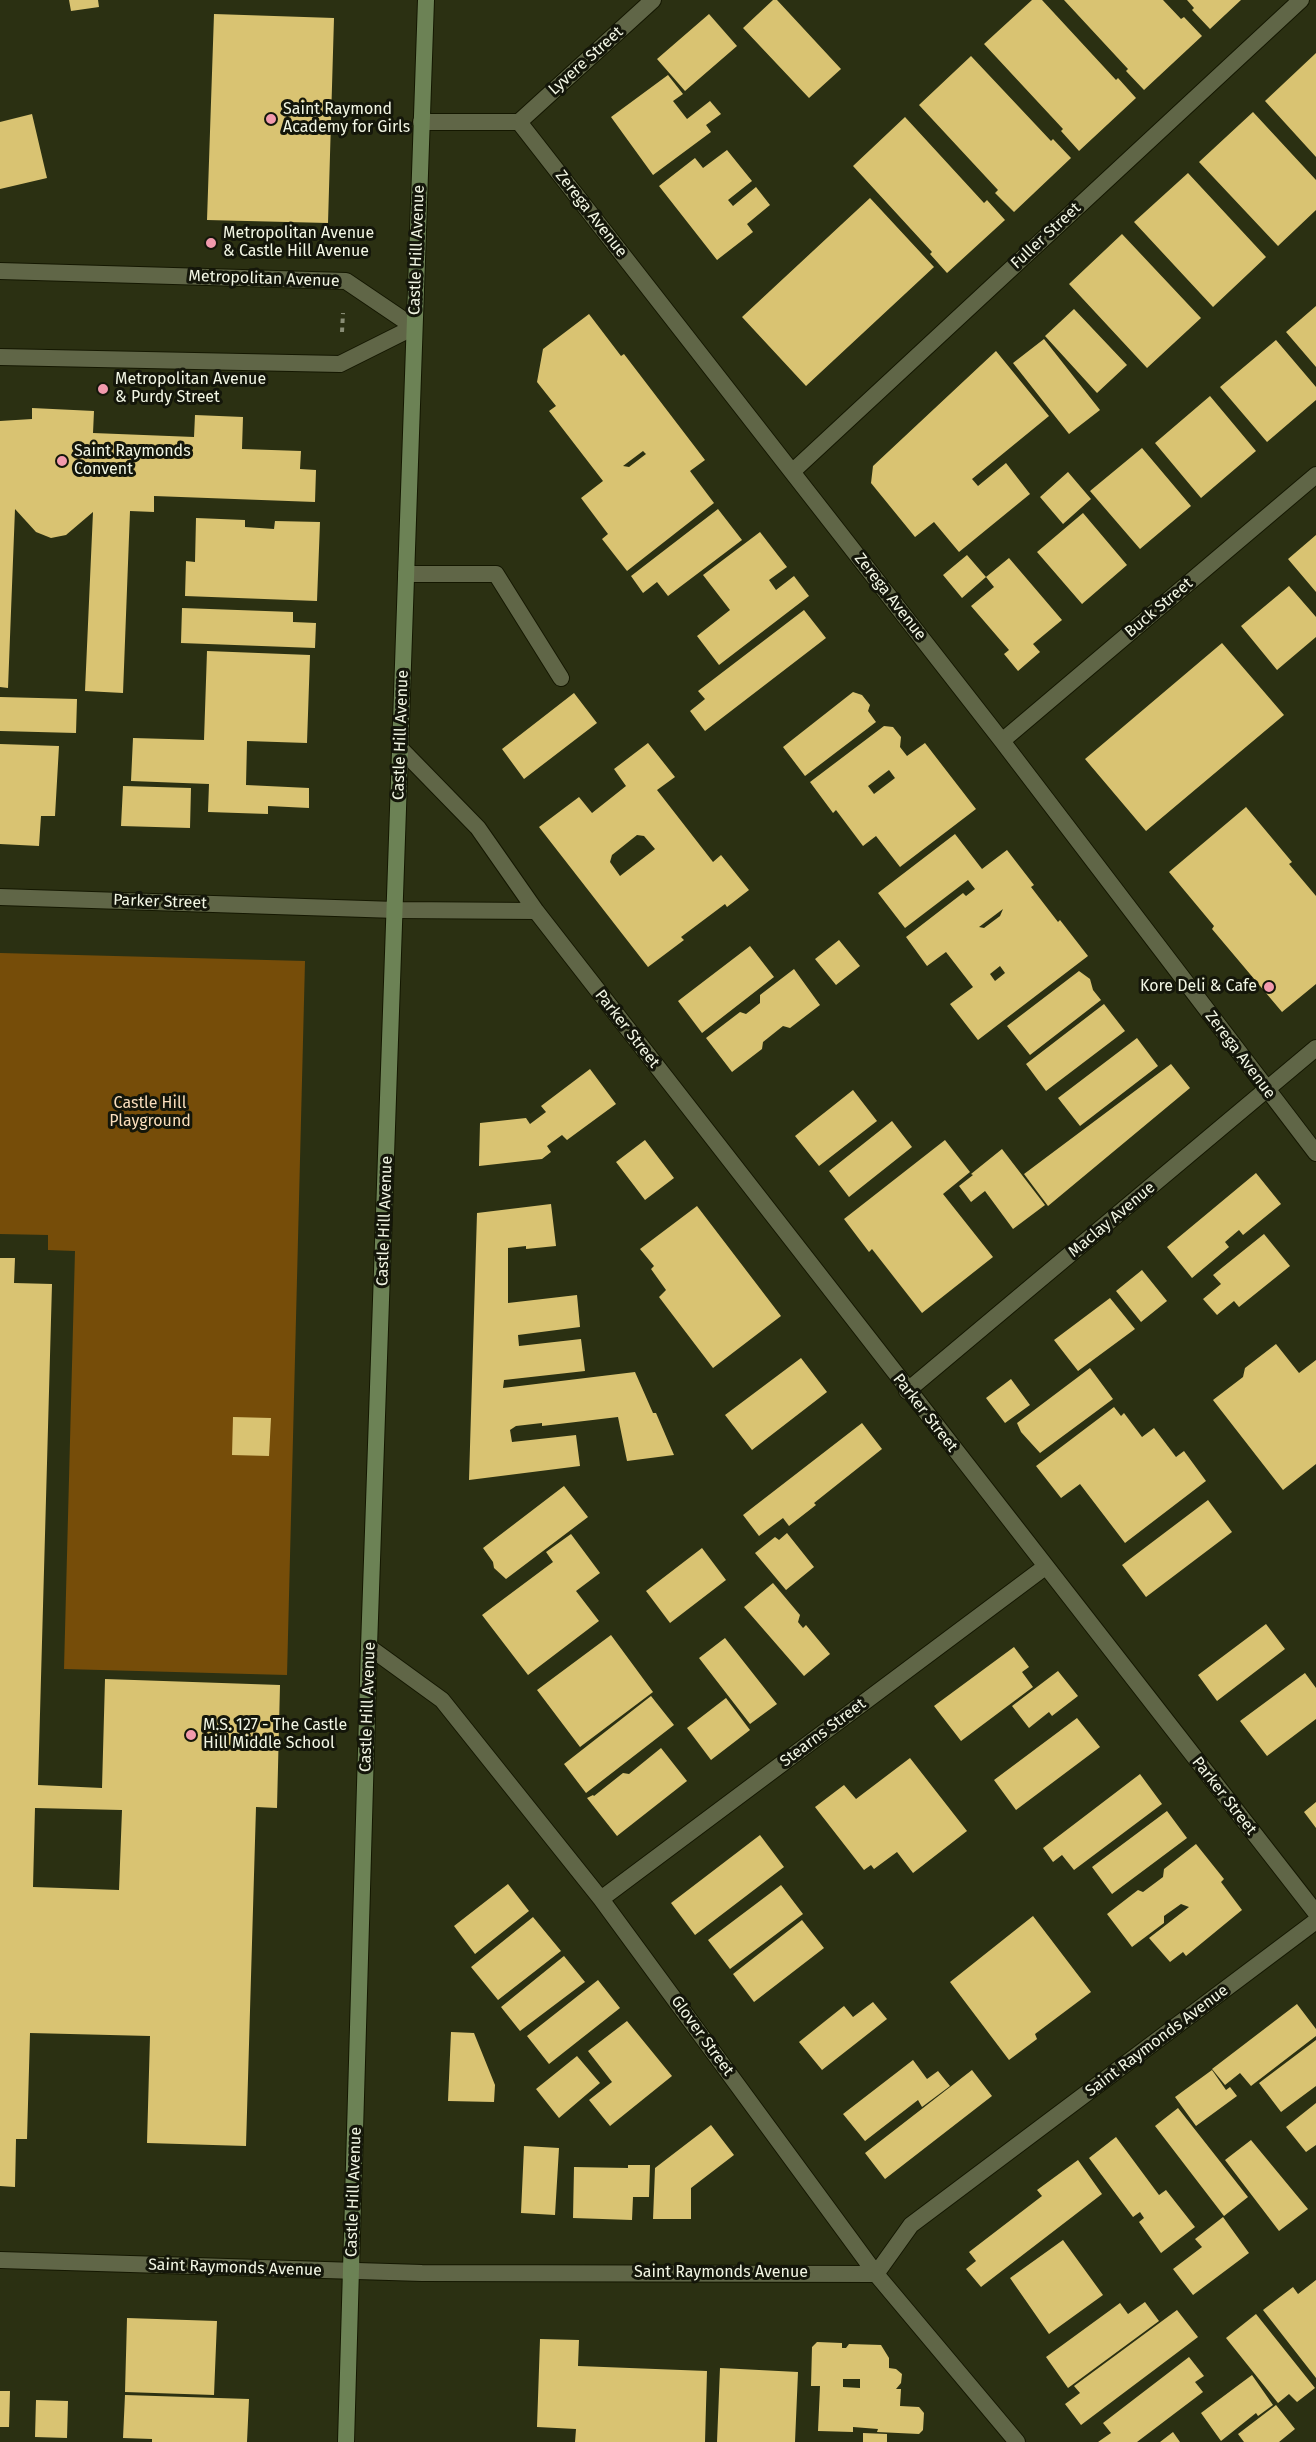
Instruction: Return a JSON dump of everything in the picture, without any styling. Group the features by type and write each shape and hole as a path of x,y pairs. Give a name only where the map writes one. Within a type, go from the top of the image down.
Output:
{"main road":[{"name":"Castle Hill Avenue","path":"346,2442 369,1647 406,574 414,409 414,327 426,0"}],"street":[{"name":"Lyvere Street","path":"519,122 653,0"},
{"name":"Fuller Street","path":"792,472 1301,0"},
{"path":"421,122 519,122"},
{"name":"Zerega Avenue","path":"519,122 1002,741 1316,1154"},
{"name":"Metropolitan Avenue","path":"0,271 346,281 414,327"},
{"path":"0,357 340,364 414,327"},
{"name":"Buck Street","path":"1002,741 1316,475"},
{"path":"406,574 496,574 561,678"},
{"name":"Parker Street","path":"400,748 478,828 536,911 907,1391 1316,1913"},
{"name":"Parker Street","path":"0,897 396,910 536,911"},
{"name":"Maclay Avenue","path":"907,1391 1316,1048"},
{"name":"Stearns Street","path":"601,1899 1045,1567"},
{"name":"Glover Street","path":"369,1647 442,1700 601,1899 876,2274 1017,2442"},
{"name":"Saint Raymonds Avenue","path":"0,2260 351,2271 876,2274 911,2225 1316,1921"}],"path":[{"path":"342,332 343,309"}],"green space":[{"name":"Castle Hill Playground","path":"0,953 305,961 287,1675 64,1669 75,1251 48,1250 48,1235 0,1234"}],"building":[{"path":"69,0 98,0 99,7 71,11"},
{"path":"773,0 777,0 841,69 809,98 743,28"},
{"path":"1032,0 1042,0 1116,80 1118,78 1136,98 1079,151 1061,131 1063,129 984,44"},
{"path":"1064,0 1163,0 1202,36 1144,90 1126,71 1128,69"},
{"path":"1187,0 1241,0 1210,29 1192,10 1194,8"},
{"name":"Saint Raymond Academy for Girls","path":"214,14 334,18 328,223 207,220"},
{"path":"709,14 737,46 685,91 657,59"},
{"path":"1316,53 1316,157 1265,101"},
{"path":"971,56 1051,141 1053,139 1071,158 1014,212 995,193 998,190 919,105"},
{"path":"668,75 683,94 673,101 687,119 710,101 721,114 706,125 711,132 653,175 611,117"},
{"path":"1253,112 1316,180 1316,210 1278,246 1199,162"},
{"path":"32,114 47,178 0,189 0,122"},
{"path":"905,117 984,203 987,200 1005,220 947,273 930,254 932,252 853,166"},
{"path":"727,150 752,181 728,200 733,206 756,187 770,205 747,224 753,232 717,260 659,186 695,158 703,168"},
{"path":"1188,173 1266,257 1213,307 1134,222"},
{"path":"870,198 934,267 806,386 742,317"},
{"path":"1122,234 1201,318 1147,368 1069,284"},
{"path":"1316,306 1316,367 1286,332"},
{"path":"1074,309 1127,365 1097,393 1045,336"},
{"path":"589,314 621,356 624,354 705,460 690,471 714,503 627,571 602,539 608,534 581,498 603,481 549,411 556,406 537,382 543,349","holes":["643,451 646,454 629,467 623,466"]},
{"path":"1044,339 1100,410 1069,434 1013,363"},
{"path":"1276,340 1316,387 1316,400 1267,442 1220,387"},
{"path":"996,351 1049,416 972,479 978,486 1006,463 1030,494 959,552 934,522 915,537 871,483 873,466"},
{"path":"1210,396 1256,451 1201,498 1155,443"},
{"path":"32,408 94,411 93,433 194,437 195,415 243,417 242,449 301,451 300,469 316,470 315,502 154,496 154,512 130,511 123,693 85,691 93,512 66,535 51,538 36,532 15,509 8,688 0,687 0,421 32,419"},
{"path":"1142,448 1191,506 1140,549 1090,491"},
{"path":"1068,472 1091,499 1063,524 1040,497"},
{"path":"718,509 742,540 668,596 657,582 643,593 631,576"},
{"path":"1083,513 1127,565 1082,604 1037,552"},
{"path":"196,518 245,520 245,527 274,529 275,521 320,522 317,601 185,596 186,561 195,562"},
{"path":"760,532 787,567 769,580 776,590 794,576 809,596 719,665 697,636 730,610 703,575"},
{"path":"1316,535 1316,592 1288,559"},
{"path":"967,555 986,577 962,598 943,575"},
{"path":"1009,558 1062,620 1033,644 1040,652 1018,671 1004,654 1009,650 971,606 994,587 986,577"},
{"path":"1289,586 1316,617 1316,637 1277,670 1241,626"},
{"path":"182,608 293,612 293,622 316,623 315,648 181,643"},
{"path":"804,610 826,638 705,731 690,711 705,699 698,691"},
{"path":"1222,643 1284,715 1146,831 1085,759"},
{"path":"207,651 310,655 307,743 247,741 246,785 309,788 309,808 268,806 268,814 208,812 209,784 131,781 133,738 204,740"},
{"path":"853,692 862,695 870,705 868,711 876,722 805,776 783,747"},
{"path":"574,693 597,723 524,779 502,749"},
{"path":"0,697 77,699 76,733 0,731"},
{"path":"884,726 893,727 901,737 900,747 907,756 925,743 976,809 900,867 876,836 863,846 836,810 833,813 810,782","holes":["889,770 895,778 874,794 868,786"]},
{"path":"648,743 675,777 657,790 713,862 721,855 749,890 727,907 725,904 681,937 684,940 648,967 539,827 579,797 592,813 626,786 614,769","holes":["637,835 644,836 655,849 620,876 610,862 612,855"]},
{"path":"0,744 59,746 55,816 41,816 39,846 0,844"},
{"path":"123,786 191,788 190,828 121,826"},
{"path":"1246,807 1292,862 1289,864 1316,896 1316,984 1282,1012 1212,929 1214,926 1169,872"},
{"path":"955,834 982,869 1007,850 1034,885 1031,887 1088,956 978,1040 950,1004 973,987 946,952 927,966 906,937 963,893 966,896 975,889 968,880 905,928 878,893","holes":["1003,909 1000,916 984,928 979,927","1000,966 1005,973 995,981 990,974"]},
{"path":"839,940 860,966 836,985 815,959"},
{"path":"750,946 774,977 702,1033 678,1001"},
{"path":"794,969 820,1005 790,1028 783,1026 763,1042 762,1049 732,1072 706,1038 740,1012 746,1014 760,1003 760,995"},
{"path":"1079,971 1090,979 1093,990 1101,1000 1030,1055 1007,1026"},
{"path":"1104,1004 1125,1031 1046,1091 1026,1064"},
{"path":"1137,1038 1158,1066 1080,1126 1058,1098"},
{"path":"1171,1064 1190,1088 1048,1206 1024,1174"},
{"path":"590,1069 616,1104 567,1140 562,1135 547,1146 551,1152 542,1159 479,1166 480,1123 526,1118 530,1124 546,1112 541,1106"},
{"path":"853,1090 877,1121 819,1166 795,1136"},
{"path":"892,1121 912,1147 849,1197 829,1171"},
{"path":"645,1140 674,1178 645,1200 616,1162"},
{"path":"945,1140 970,1172 943,1194 993,1257 922,1313 872,1249 869,1252 844,1219"},
{"path":"1002,1149 1045,1205 1013,1229 985,1191 971,1202 959,1186"},
{"path":"1256,1173 1281,1204 1243,1235 1239,1230 1225,1242 1229,1247 1192,1278 1167,1247"},
{"path":"551,1204 556,1246 508,1248 508,1303 577,1295 580,1327 518,1335 519,1346 581,1339 585,1371 504,1380 503,1388 635,1372 674,1455 627,1461 618,1417 542,1426 542,1423 516,1426 510,1430 512,1442 576,1435 580,1466 469,1480 477,1213"},
{"path":"697,1206 781,1316 713,1368 659,1297 666,1290 651,1269 654,1266 640,1249"},
{"path":"1264,1234 1290,1266 1239,1307 1234,1301 1217,1315 1203,1299 1221,1284 1213,1275"},
{"name":"M.S. 127 - The Castle Hill Middle School","path":"0,1258 15,1258 14,1283 52,1284 38,1785 102,1788 105,1679 280,1685 277,1808 256,1807 246,2146 147,2143 150,2036 30,2033 27,2139 16,2139 15,2187 0,2186","holes":["35,1808 122,1810 119,1890 33,1887"]},
{"path":"1142,1270 1167,1301 1141,1322 1116,1291"},
{"path":"1110,1298 1135,1329 1078,1371 1054,1340"},
{"path":"1276,1344 1299,1373 1316,1360 1316,1464 1283,1490 1213,1400 1243,1377 1245,1368"},
{"path":"801,1358 827,1392 752,1450 725,1415"},
{"path":"1090,1368 1113,1399 1040,1453 1021,1432 1017,1423"},
{"path":"1011,1379 1030,1405 1005,1423 986,1398"},
{"path":"1114,1407 1121,1416 1124,1413 1142,1437 1154,1428 1176,1457 1184,1451 1206,1481 1125,1543 1080,1484 1061,1498 1036,1466"},
{"path":"233,1417 271,1418 269,1456 232,1455"},
{"path":"862,1423 882,1449 789,1526 783,1518 759,1536 743,1515"},
{"path":"564,1486 588,1517 506,1579 494,1568 493,1562 483,1548"},
{"path":"1208,1500 1232,1532 1146,1597 1122,1565"},
{"path":"787,1533 814,1567 786,1590 755,1553 775,1537 779,1540"},
{"path":"571,1534 600,1573 576,1591 599,1621 528,1675 482,1615 553,1562 546,1552"},
{"path":"702,1548 726,1580 670,1623 646,1591"},
{"path":"773,1583 800,1615 798,1622 803,1628 806,1625 830,1654 804,1676 744,1607"},
{"path":"1266,1624 1285,1649 1217,1701 1198,1675"},
{"path":"611,1635 653,1692 580,1747 537,1690"},
{"path":"725,1638 777,1704 750,1724 699,1658"},
{"path":"1014,1647 1029,1667 1022,1672 1033,1687 961,1741 934,1706"},
{"path":"1058,1671 1078,1696 1052,1716 1049,1712 1029,1728 1012,1706"},
{"path":"1305,1673 1316,1688 1316,1719 1267,1756 1240,1721"},
{"path":"651,1696 674,1725 586,1793 564,1764"},
{"path":"726,1698 750,1730 711,1760 687,1728"},
{"path":"1077,1718 1100,1747 1016,1810 994,1780"},
{"path":"661,1748 687,1781 617,1836 587,1798 594,1796 623,1773 629,1774"},
{"path":"910,1758 967,1831 913,1873 897,1852 874,1869 871,1865 864,1870 815,1807 844,1785 856,1799"},
{"path":"1140,1774 1162,1804 1074,1870 1062,1855 1053,1862 1043,1848"},
{"path":"1316,1802 1316,1828 1304,1812"},
{"path":"1167,1811 1187,1838 1112,1894 1092,1867"},
{"path":"760,1835 784,1867 695,1935 671,1903"},
{"path":"1196,1844 1224,1879 1221,1882 1242,1910 1186,1956 1183,1952 1170,1962 1149,1938 1189,1907 1181,1904 1164,1916 1164,1923 1132,1947 1107,1914 1138,1890 1143,1892 1163,1877 1164,1869"},
{"path":"508,1884 529,1911 475,1954 454,1926"},
{"path":"781,1885 803,1914 730,1969 708,1940"},
{"path":"1033,1916 1091,1992 1035,2034 1037,2039 1009,2060 950,1982"},
{"path":"533,1917 561,1951 498,2000 471,1967"},
{"path":"802,1920 824,1948 754,2002 733,1974"},
{"path":"564,1956 585,1982 520,2031 501,2007"},
{"path":"598,1980 620,2008 549,2064 527,2036"},
{"path":"873,2002 887,2019 822,2070 799,2042 844,2006 853,2017"},
{"path":"1297,2004 1316,2029 1316,2036 1251,2086 1240,2073 1225,2085 1212,2069"},
{"path":"627,2021 672,2076 610,2126 589,2100 612,2082 588,2051"},
{"path":"451,2032 474,2033 495,2085 494,2102 448,2101"},
{"path":"1316,2040 1316,2086 1281,2112 1259,2083"},
{"path":"577,2056 600,2083 559,2118 536,2089"},
{"path":"913,2060 927,2079 938,2071 950,2086 922,2107 918,2100 865,2141 843,2114"},
{"path":"972,2070 992,2096 885,2179 865,2153"},
{"path":"1212,2070 1226,2090 1230,2087 1237,2096 1196,2126 1175,2097"},
{"path":"1316,2103 1316,2145 1306,2152 1286,2127"},
{"path":"1178,2108 1248,2197 1224,2216 1155,2126"},
{"path":"711,2125 734,2155 691,2188 691,2219 653,2219 655,2168"},
{"path":"1116,2137 1159,2195 1166,2190 1195,2227 1161,2253 1139,2222 1144,2218 1140,2212 1133,2217 1089,2158"},
{"path":"1251,2140 1308,2209 1279,2231 1225,2160"},
{"path":"524,2146 559,2148 555,2215 521,2213"},
{"path":"1078,2160 1102,2194 981,2287 966,2269 976,2261 969,2252 1042,2196 1037,2190"},
{"path":"628,2165 650,2165 649,2197 633,2197 632,2220 573,2218 574,2167 628,2168"},
{"path":"1223,2217 1249,2253 1193,2295 1173,2269 1202,2247 1195,2239"},
{"path":"1063,2240 1103,2295 1049,2334 1010,2278"},
{"path":"1316,2280 1316,2378 1263,2310 1293,2287 1298,2294"},
{"path":"1145,2302 1159,2321 1068,2388 1046,2357 1120,2303 1128,2314"},
{"path":"1177,2310 1198,2337 1081,2425 1065,2404 1080,2393 1074,2386"},
{"path":"1256,2314 1315,2388 1297,2402 1289,2394 1278,2403 1226,2338"},
{"path":"127,2318 217,2321 214,2395 125,2392"},
{"path":"540,2339 579,2340 578,2366 707,2371 705,2442 575,2442 576,2429 537,2427"},
{"path":"817,2342 842,2343 842,2348 846,2348 849,2344 881,2345 889,2358 889,2368 896,2369 902,2374 901,2383 896,2389 901,2389 900,2406 919,2407 924,2413 923,2430 919,2434 877,2432 878,2429 853,2427 853,2432 818,2431 820,2386 811,2386 812,2347","holes":["843,2379 860,2379 860,2388 843,2387"]},
{"path":"1189,2357 1204,2376 1195,2382 1203,2392 1137,2442 1098,2442 1111,2433 1103,2423"},
{"path":"720,2368 798,2372 795,2442 717,2442"},
{"path":"1252,2375 1273,2405 1258,2416 1256,2413 1221,2441 1201,2413"},
{"path":"0,2391 10,2391 9,2427 0,2427"},
{"path":"125,2395 249,2399 247,2442 152,2442 152,2439 123,2438"},
{"path":"36,2400 68,2401 67,2438 35,2437"},
{"path":"1276,2405 1295,2429 1279,2442 1244,2442 1238,2434"},
{"path":"1173,2432 1180,2442 1160,2442"},
{"path":"863,2433 887,2434 887,2442 863,2442"}],"place":[{"name":"Saint Raymond Academy for Girls","path":"271,119"},
{"name":"Metropolitan Avenue & Castle Hill Avenue","path":"211,243"},
{"name":"Metropolitan Avenue & Purdy Street","path":"103,389"},
{"name":"Saint Raymonds Convent","path":"62,461"},
{"name":"Kore Deli & Cafe","path":"1269,987"},
{"name":"M.S. 127 - The Castle Hill Middle School","path":"191,1735"}]}
